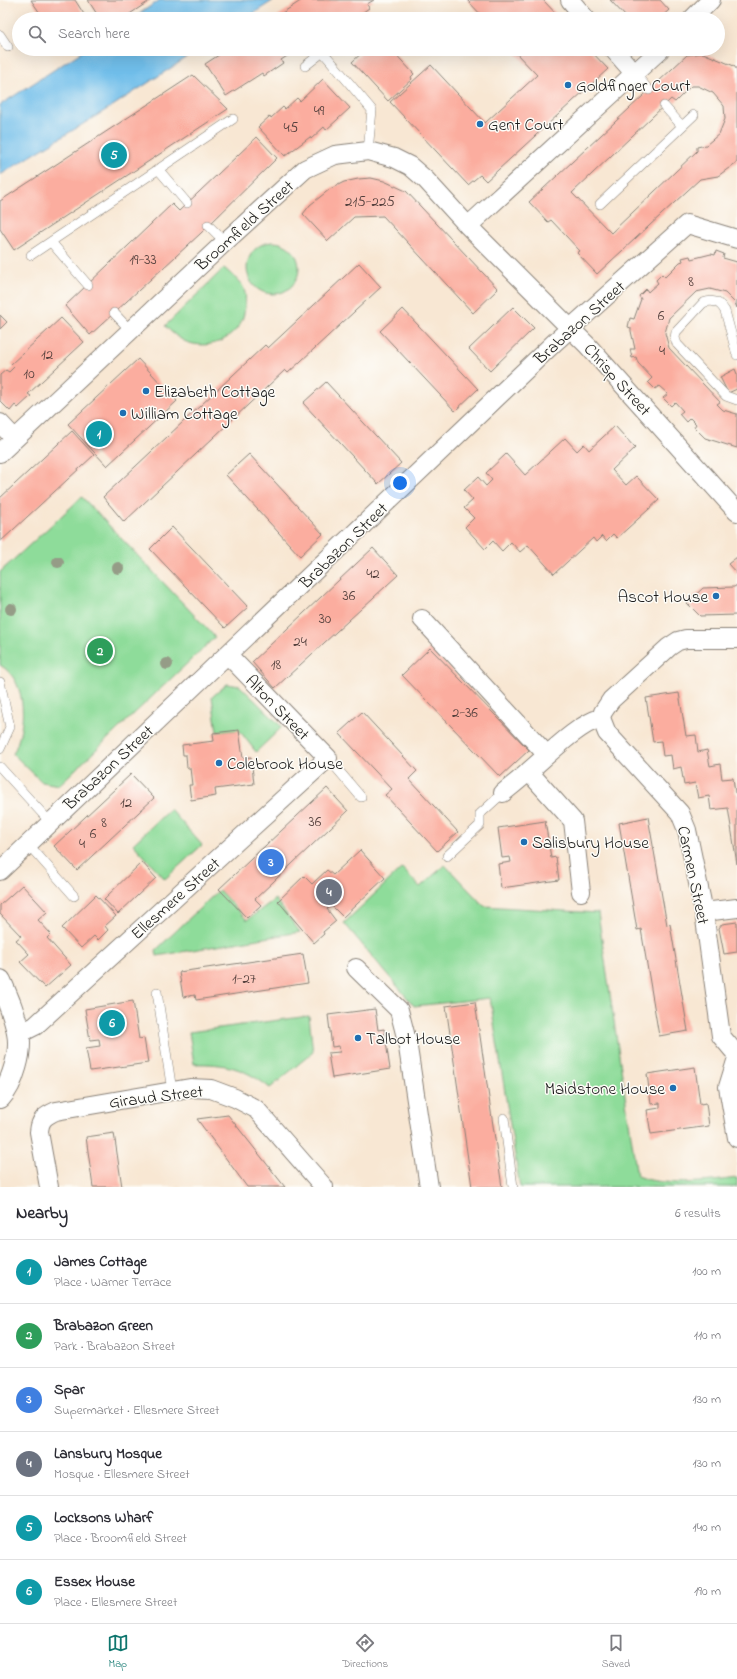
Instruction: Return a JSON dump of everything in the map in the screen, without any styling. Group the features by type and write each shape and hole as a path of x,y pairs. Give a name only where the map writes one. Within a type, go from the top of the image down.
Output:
{"street":[{"path":"570,0 580,12"},
{"path":"699,12 711,0"},
{"path":"619,56 635,74"},
{"path":"468,226 654,56"},
{"name":"Broomfield Street","path":"0,453 225,242 305,170 320,161 335,155 368,151 394,158 410,166"},
{"name":"Chrisp Street","path":"410,166 426,180 468,226 588,346 737,512"},
{"name":"Brabazon Street","path":"0,871 571,329 687,224 737,239"},
{"path":"0,423 15,439"},
{"path":"422,619 547,755"},
{"path":"502,793 529,772 547,755 604,711 669,647 678,641 686,639 737,639"},
{"name":"Alton Street","path":"228,655 328,758"},
{"name":"Carmen Street","path":"604,711 607,733 680,813 687,830 704,912 721,1036 737,1057"},
{"name":"Ellesmere Street","path":"19,1034 35,1026 328,758"},
{"path":"529,772 573,821 582,892"},
{"path":"704,912 737,908"},
{"path":"356,968 399,1010 407,1041 429,1187"},
{"path":"0,1097 10,1080 17,1062 19,1034 2,987"},
{"path":"737,1057 728,1087 737,1138"},
{"name":"Giraud Street","path":"49,1187 39,1132 40,1123 45,1116 56,1111 190,1088 211,1089 235,1098 256,1109 324,1187"}],"lane":[{"path":"0,35 8,48"},
{"path":"305,66 318,56"},
{"path":"329,56 372,110 368,151"},
{"path":"635,74 649,90"},
{"path":"664,106 682,126"},
{"path":"600,204 694,115"},
{"path":"31,255 233,119"},
{"path":"158,170 188,203"},
{"path":"208,225 225,242"},
{"path":"51,242 88,285"},
{"path":"737,355 725,310 721,304 715,301 703,303 676,332 675,338 677,344 726,396 737,400"},
{"path":"114,313 131,331"},
{"path":"0,682 10,727 0,749"},
{"path":"328,758 361,797"},
{"path":"0,767 50,822"},
{"path":"447,856 480,825 480,814 502,793"},
{"path":"28,844 74,896"},
{"path":"157,992 172,1091"},
{"path":"504,1118 513,1187"}],"green space":[{"path":"268,242 278,242 292,249 299,263 299,273 292,287 278,294 268,294 258,290 251,283 247,273 247,263 251,253 258,246"},
{"path":"224,268 242,285 244,290 246,298 245,306 243,317 239,326 224,339 215,343 205,345 184,341 165,326"},
{"path":"82,497 215,637 59,785 42,782 13,754 21,732 22,706 16,682 0,665 0,572"},
{"path":"227,684 240,686 282,727 256,752 239,730 217,732 212,697"},
{"path":"170,809 202,845 165,879 133,844"},
{"path":"445,865 484,906 598,913 637,1176 660,1182 672,1183 737,1178 737,1187 520,1187 490,998 414,1006 344,923 402,868 420,887"},
{"path":"219,890 247,920 275,899 300,932 157,956 156,950"},
{"path":"309,1016 313,1052 270,1088 243,1071 234,1068 194,1064 189,1032"}],"water":[{"path":"160,0 274,0 256,12 142,12"},
{"path":"75,56 189,56 114,105 0,175 0,105"}],"building":[{"path":"31,0 75,0 83,12 39,12"},
{"path":"88,0 151,0 133,12 96,12"},
{"path":"302,0 374,0 367,4 369,8 363,12 284,12"},
{"path":"467,0 543,0 554,12 478,12"},
{"path":"610,0 660,0 669,10 667,12 621,12"},
{"path":"217,56 287,56 281,60 283,63 264,76 262,73 226,96 205,64"},
{"path":"358,56 397,56 414,74 411,77 412,79 388,101 352,62"},
{"name":"Gent Court","path":"519,56 596,56 608,69 486,181 480,175 468,185 390,102 431,65 485,123 537,75"},
{"path":"686,56 710,56 734,66 737,70 737,162 718,176 700,179 597,274 577,253 580,251 551,220 548,222 529,202","holes":["691,86 698,86 713,93 724,106 725,119 719,134 706,145 697,147 697,151 611,233 572,193 671,99 675,102"]},
{"path":"193,75 228,109 14,250 0,229 0,201"},
{"path":"323,79 350,108 326,130 324,127 311,139 310,137 285,156 258,127 283,107 285,109 297,98 300,101"},
{"path":"257,137 277,158 200,234 90,335 65,306 172,204 179,211"},
{"path":"371,178 384,181 406,191 498,289 473,313 383,216 354,217 328,241 303,214 310,205 330,189 344,182"},
{"path":"716,251 724,254 723,258 737,262 737,308 735,303 725,293 710,289 696,292 669,318 665,333 669,348 720,402 717,404 723,410 737,414 737,448 705,438 694,427 696,424 690,418 686,422 679,414 683,411 675,402 671,406 663,398 668,394 659,386 655,389 648,382 652,378 638,363 636,357 632,358 630,349 635,349 631,328 628,327 630,318 634,319 641,299 639,296 646,289 648,292 658,283 656,280 662,274 665,277 680,262 683,261 682,258 690,256 691,259 711,254 715,255"},
{"path":"359,263 381,287 288,373 285,370 124,522 103,497 265,345 268,348"},
{"path":"513,307 534,328 490,371 469,349"},
{"path":"403,309 478,389 455,411 380,331"},
{"path":"0,315 7,322 0,329"},
{"path":"61,318 84,342 28,394 31,396 18,408 15,405 10,411 0,401 0,375 6,370 9,372 14,367 11,364"},
{"path":"138,359 177,401 107,466 68,424"},
{"path":"735,369 737,374 737,389 728,393 720,377"},
{"path":"326,382 401,463 378,484 303,403"},
{"path":"615,426 635,448 612,470 626,485 636,476 659,500 617,538 613,534 606,541 602,536 596,542 593,538 554,574 528,545 520,552 511,542 502,551 493,541 485,549 465,527 474,518 464,508 473,500 464,490 478,477 486,486 492,480 486,473 506,454 525,475 565,438 577,451 584,444 589,450"},
{"path":"72,431 94,455 0,542 0,498"},
{"path":"249,454 323,534 300,556 226,475"},
{"path":"172,527 248,607 225,628 150,549"},
{"path":"373,548 398,575 275,688 252,662"},
{"name":"Ascot House","path":"737,557 737,574 728,564"},
{"name":"Ascot House","path":"737,585 737,615 700,616 687,603 703,588 734,587"},
{"path":"430,648 529,750 500,777 402,675"},
{"path":"679,693 686,736 696,735 698,752 707,750 710,766 720,764 722,779 733,778 735,793 737,793 737,864 728,808 711,810 709,796 698,798 695,783 684,785 681,767 673,769 671,755 663,756 661,741 653,742 646,698"},
{"path":"362,712 417,771 409,779 458,832 437,851 385,795 392,789 339,733"},
{"name":"Colebrook House","path":"239,730 243,758 251,757 254,784 215,789 216,796 191,800 189,785 192,785 190,768 187,768 186,755 183,755 182,745 214,741 213,733"},
{"path":"131,774 154,798 77,870 54,846"},
{"path":"327,788 348,811 255,899 261,905 247,918 219,889"},
{"path":"648,817 667,925 670,924 688,1031 659,1036 641,929 637,930 619,823"},
{"name":"Salisbury House","path":"545,821 551,858 556,857 559,880 501,888 498,864 511,862 510,857 502,858 498,828"},
{"path":"360,850 385,878 343,917 332,906 327,909 336,921 323,932 324,934 314,943 278,901 304,876 312,884 327,870 333,875"},
{"path":"142,862 156,878 118,914 104,899"},
{"path":"22,885 47,912 38,920 51,934 47,938 71,965 45,988 20,962 29,954 16,940 21,936 0,914 0,905"},
{"path":"96,895 116,916 105,926 108,930 98,940 94,936 81,948 62,928"},
{"path":"737,922 737,952 724,954 719,928 722,924"},
{"path":"303,954 308,983 196,1000 195,995 183,997 179,972"},
{"path":"133,1001 139,1039 144,1038 148,1063 90,1071 86,1048 100,1046 99,1039 90,1040 85,1009"},
{"path":"475,1002 502,1187 472,1187 446,1006"},
{"name":"Talbot House","path":"375,1009 378,1030 384,1029 390,1069 332,1078 328,1053 340,1052 339,1046 332,1047 328,1015"},
{"name":"Maidstone House","path":"695,1067 700,1104 706,1103 709,1126 651,1134 647,1110 660,1108 660,1103 651,1104 647,1074"},
{"path":"228,1115 285,1187 247,1187 197,1119"},
{"path":"114,1133 122,1187 93,1187 86,1137"}],"place":[{"name":"Goldfinger Court","path":"568,85"},
{"name":"Gent Court","path":"480,124"},
{"name":"Locksons Wharf","path":"114,155"},
{"name":"Elizabeth Cottage","path":"146,391"},
{"name":"William Cottage","path":"123,413"},
{"name":"James Cottage","path":"99,434"},
{"name":"Ascot House","path":"716,596"},
{"name":"Brabazon Green","path":"100,651"},
{"name":"Colebrook House","path":"219,763"},
{"name":"Salisbury House","path":"524,842"},
{"name":"Spar","path":"271,862"},
{"name":"Lansbury Mosque","path":"329,892"},
{"name":"Essex House","path":"112,1023"},
{"name":"Talbot House","path":"358,1038"},
{"name":"Maidstone House","path":"673,1088"}]}
